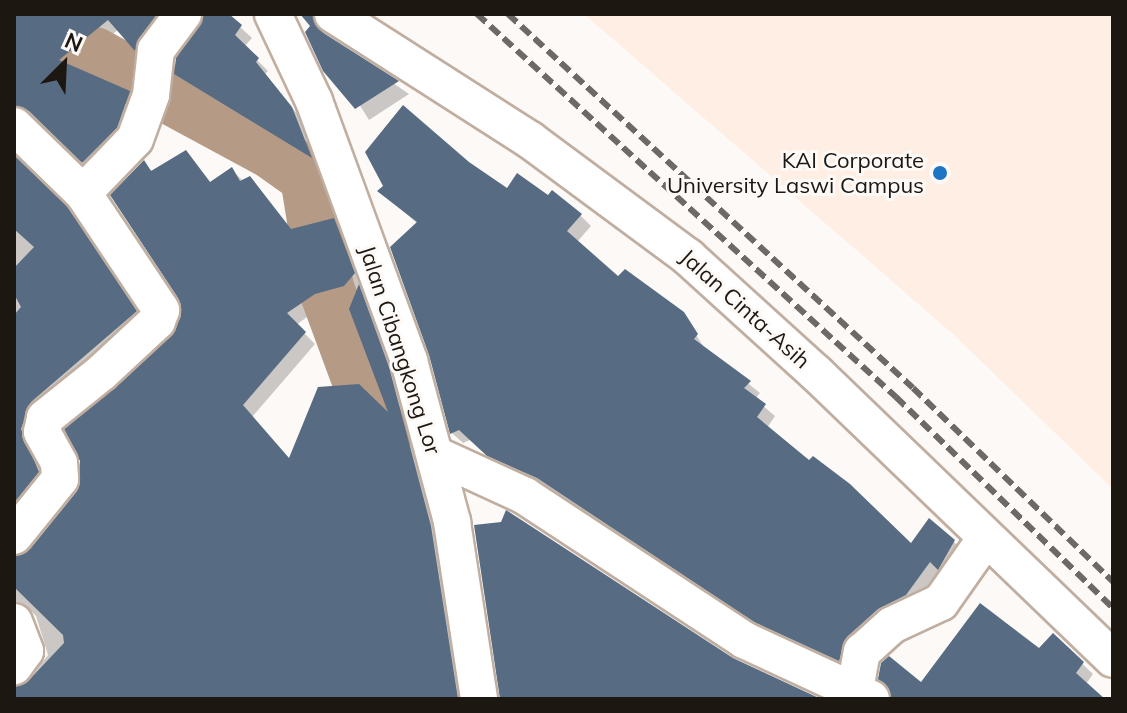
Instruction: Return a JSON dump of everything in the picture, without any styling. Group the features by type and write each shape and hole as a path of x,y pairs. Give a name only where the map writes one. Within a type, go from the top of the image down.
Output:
{"street":[{"path":"83,193 135,139 152,86 156,50 183,14"},
{"name":"Jalan Cibangkong Lor","path":"273,14 314,101 409,361 452,522 479,699"},
{"name":"Jalan Cinta-Asih","path":"333,14 530,140 688,257 1113,659"},
{"path":"14,126 83,193 156,300 161,315 45,418 42,432 59,463 60,479 14,536"},
{"path":"436,455 525,496 744,640 863,694 862,652 892,625 941,602 986,538"},
{"path":"14,622 25,651 14,666"}],"shaded area":[{"name":"KAI Corporate University Laswi Campus","path":"584,14 1113,14 1113,489 952,333"}],"building":[{"path":"14,14 157,14 135,51 108,20 59,60 130,91 117,128 82,163 29,111 14,106"},
{"path":"204,14 229,14 242,25 235,35 259,58 256,62 292,107 312,158 174,74 176,58"},
{"path":"300,14 312,14 322,32 399,81 355,109 323,71 305,32 310,26"},
{"path":"403,105 469,162 507,188 517,173 548,195 552,190 582,214 567,231 618,276 625,269 684,312 698,334 694,339 751,381 744,388 766,404 757,417 809,460 813,456 850,484 911,543 929,518 955,540 938,570 930,562 906,595 878,609 848,636 839,661 754,622 537,478 487,456 459,430 450,434 429,355 390,247 417,222 377,191 383,186 365,152"},
{"path":"186,150 210,182 232,167 240,181 250,176 291,229 334,218 355,273 344,286 315,294 287,313 306,332 243,405 289,458 318,387 359,384 388,412 349,309 359,284 389,367 431,526 458,699 14,699 14,688 30,679 64,643 63,635 14,587 14,556 30,549 77,491 80,461 64,429 171,336 181,316 178,298 110,195 144,160 151,171"},
{"path":"14,155 67,206 137,311 31,402 21,429 39,472 14,503 14,315 21,307 14,294 14,268 34,247 14,229"},
{"path":"506,510 733,658 821,699 500,699 474,525 501,522"},
{"path":"980,603 1039,648 1053,633 1084,662 1076,673 1105,699 892,699 878,679 881,663 889,656 921,682"}],"waterway":[{"path":"14,38 94,55 270,150 308,177 326,288 382,440 382,460"}],"railway":[{"path":"477,14 896,397 1113,608"},
{"path":"508,14 913,388 1113,582"}],"place":[{"name":"KAI Corporate University Laswi Campus","path":"940,173"}]}
